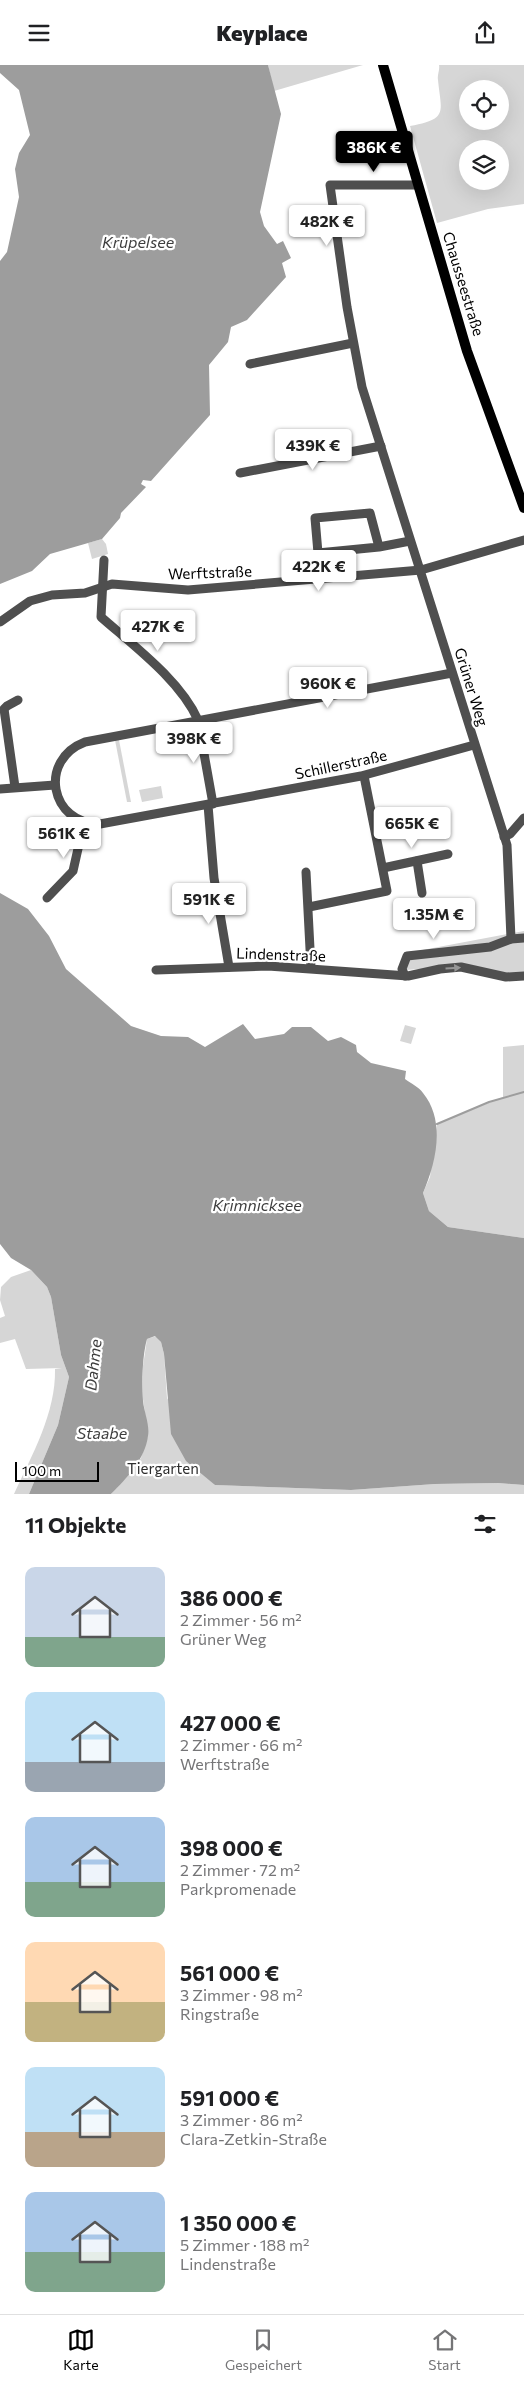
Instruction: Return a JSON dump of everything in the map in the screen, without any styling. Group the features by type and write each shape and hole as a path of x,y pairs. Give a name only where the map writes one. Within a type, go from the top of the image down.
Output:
{"main road":[{"name":"Chausseestraße","path":"383,65 467,351 524,508"}],"street":[{"name":"Grüner Weg","path":"418,185 330,185 353,343 362,387 504,837 508,854 510,939"},
{"path":"250,364 353,343"},
{"path":"240,473 381,446"},
{"path":"379,547 370,513 315,518 318,553 379,547 410,541"},
{"name":"Werftstraße","path":"0,622 30,601 52,595 85,593 112,584 130,584 167,590 195,589 420,569 524,540"},
{"path":"104,560 101,617 179,689 193,708 198,720 210,805 214,878 229,967"},
{"path":"47,898 73,871 84,822 64,808 57,795 55,785 57,769 62,759 78,744 452,673"},
{"path":"15,787 4,709 7,705 18,700"},
{"name":"Schillerstraße","path":"84,822 100,823 210,805 364,776 474,745"},
{"path":"308,907 387,891 364,776"},
{"path":"0,789 55,785"},
{"path":"504,837 510,834 524,818"},
{"path":"383,868 448,854"},
{"path":"417,861 422,893"},
{"path":"306,872 311,968"},
{"path":"405,975 402,969 407,956 490,947 510,939 524,938"},
{"name":"Lindenstraße","path":"156,970 229,967 311,968 405,975 461,967 506,977 524,976"}],"green space":[{"path":"268,65 363,65 274,91"},
{"path":"439,65 524,65 524,204 488,209 437,223 410,126 431,120 437,117 440,112"},
{"path":"102,539 106,544 108,554 92,559 88,543"},
{"path":"115,740 119,740 131,802 127,802"},
{"path":"161,786 163,798 142,802 139,790"},
{"path":"524,931 524,974 518,975 462,966 405,970 407,964 417,951"},
{"path":"405,1025 416,1028 411,1044 400,1041"},
{"path":"524,1045 524,1238 448,1227 429,1211 423,1193 430,1177 437,1124 503,1097 503,1047"},
{"path":"31,1270 47,1287 51,1297 61,1355 69,1377 58,1425 29,1494 14,1494 47,1418 52,1402 55,1369 62,1368 26,1369 15,1339 0,1343 0,1318 5,1316 0,1300 1,1287 11,1277"},
{"name":"Tiergarten","path":"156,1336 161,1342 164,1354 167,1398 215,1485 351,1490 435,1484 498,1483 524,1485 524,1494 111,1494 141,1458 148,1435 143,1399 143,1366 147,1339"}],"water":[{"name":"Krüpelsee","path":"0,65 268,65 281,114 260,212 264,226 277,244 283,241 291,258 282,263 286,277 247,320 231,327 228,342 209,365 210,415 151,481 143,480 141,484 146,487 121,513 120,518 102,539 50,554 32,571 0,584 0,261 7,252 19,197 15,169 19,153 30,135 19,90 0,73"},
{"name":"Krimnicksee","path":"0,893 28,909 49,936 66,969 131,1026 161,1036 188,1037 205,1047 243,1024 255,1039 284,1034 292,1027 311,1027 328,1041 341,1037 356,1045 357,1052 371,1063 406,1071 405,1079 423,1093 435,1116 437,1142 435,1156 423,1193 429,1211 448,1227 524,1238 524,1485 498,1483 435,1484 351,1490 215,1485 186,1461 171,1434 164,1354 161,1342 155,1336 147,1339 143,1362 143,1401 148,1436 143,1453 129,1475 111,1494 29,1494 58,1425 69,1377 61,1355 51,1297 47,1287 31,1270 11,1258 0,1244"}],"waterway":[{"path":"437,1124 489,1102 524,1092"}],"water label":[{"name":"Dahme","path":"93,1365"},
{"name":"Staabe","path":"102,1433"}]}
